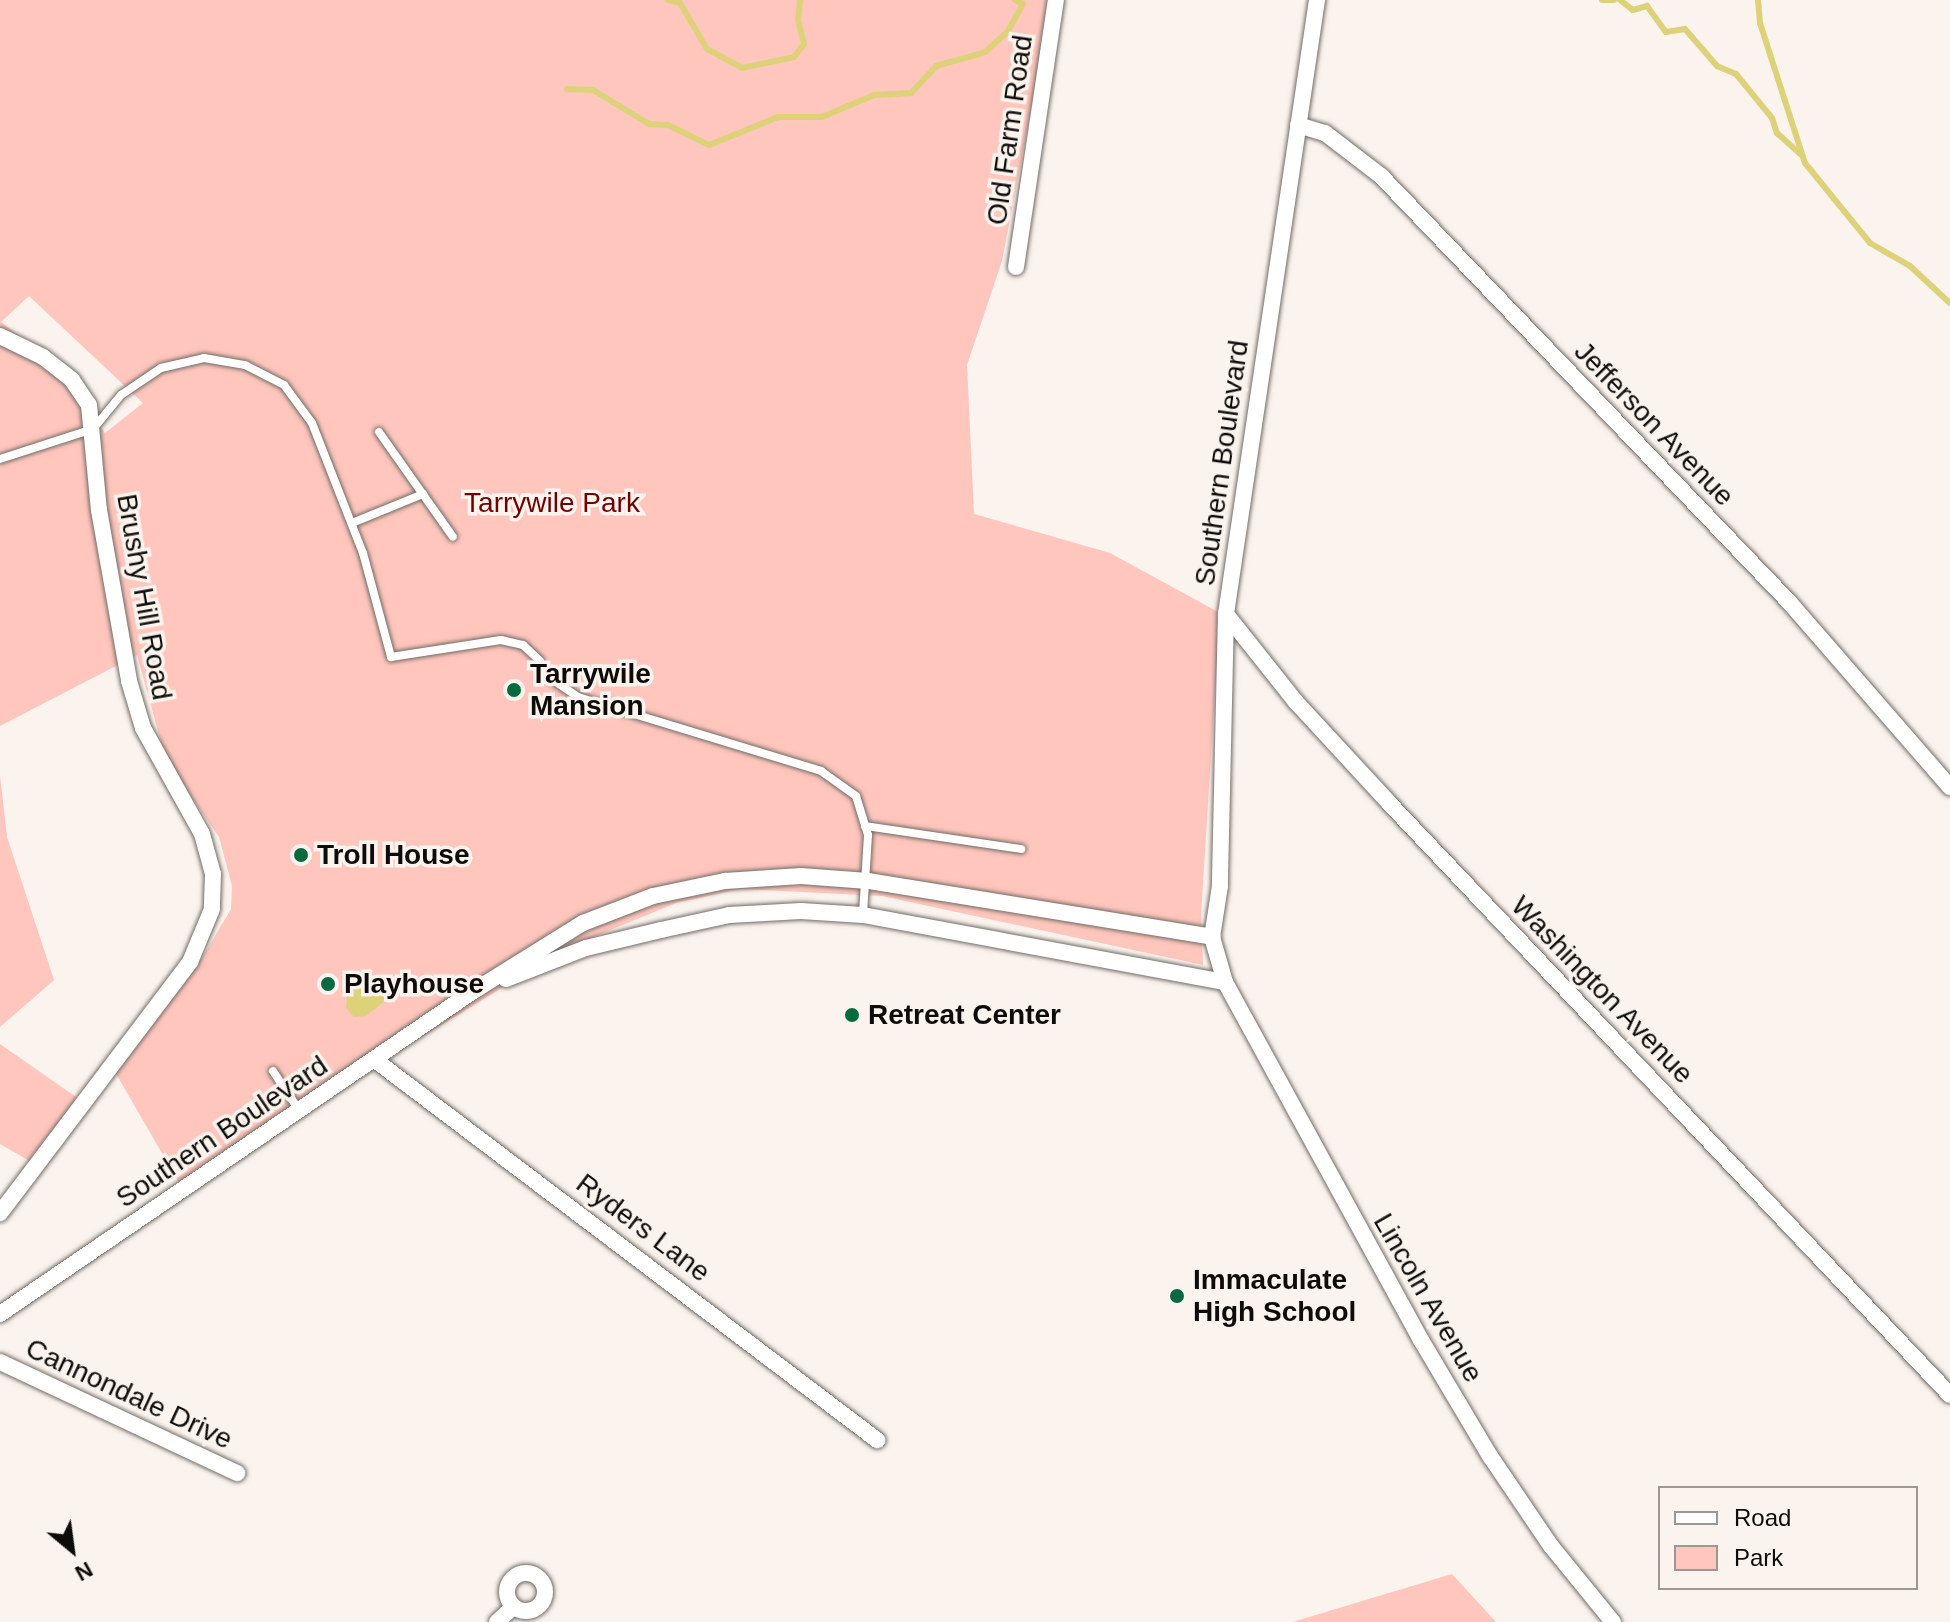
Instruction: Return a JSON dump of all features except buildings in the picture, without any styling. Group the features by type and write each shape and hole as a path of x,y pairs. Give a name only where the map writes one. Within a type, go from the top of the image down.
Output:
{"street":[{"name":"Old Farm Road","path":"1016,267 1056,0"},
{"name":"Southern Boulevard","path":"472,992 586,948 729,915 863,915 1225,982 1212,937 1220,886 1226,614 1317,0"},
{"name":"Jefferson Avenue","path":"1298,125 1325,133 1381,176 1790,603 1950,787"},
{"name":"Brushy Hill Road","path":"0,336 43,357 72,380 89,405 99,510 129,681 143,728 202,834 213,874 212,909 190,962 0,1213"},
{"name":"Washington Avenue","path":"1226,614 1296,702 1379,793 1950,1395"},
{"name":"Southern Boulevard","path":"0,1314 472,992 583,923 653,896 725,881 801,876 868,881 1212,937"},
{"name":"Lincoln Avenue","path":"1225,982 1490,1456 1551,1546 1613,1622"},
{"name":"Ryders Lane","path":"375,1060 877,1440"},
{"name":"Cannondale Drive","path":"0,1362 237,1473"},
{"path":"497,1622 513,1607"}],"lane":[{"path":"0,459 93,429 121,395 161,368 204,358 245,365 284,385 312,423 352,523 391,657 501,640 523,645 540,661"},
{"path":"379,432 453,537"},
{"path":"352,523 423,494"},
{"path":"550,678 578,697 821,771 856,796 865,826 868,881 863,915"},
{"path":"865,826 1021,849"},
{"path":"273,1071 300,1111"}],"green space":[{"name":"Tarrywile Park","path":"0,0 1052,0 1002,261 967,365 974,514 1110,553 1220,613 1201,915 1203,965 882,896 741,889 676,903 569,947 368,1070 185,1193 115,1072 202,958 231,909 232,886 219,837 166,760 137,655 0,726","holes":["29,296 143,403 105,433 52,362 1,322"]},
{"path":"0,776 7,837 54,980 0,1027"},
{"path":"0,1044 89,1106 42,1168 0,1144"},
{"path":"1452,1574 1496,1622 1294,1622 1296,1621"}],"shaded area":[{"path":"365,978 380,978 391,986 385,1001 366,1016 354,1017 346,1008 347,995"}],"waterway":[{"path":"668,0 680,3 707,49 742,68 794,57 804,44 798,20 800,0"},
{"path":"567,89 593,90 649,124 668,125 709,145 778,117 822,117 874,95 911,93 936,66 985,52 1008,31 1023,4 1015,0"},
{"path":"1602,0 1614,0"},
{"path":"1620,0 1633,10 1647,6 1666,32 1685,29 1717,66 1736,74 1772,118 1777,133 1800,154"},
{"path":"1758,0 1760,23 1805,163 1870,243 1910,266 1950,303"}],"place":[{"name":"Tarrywile Mansion","path":"514,690"},
{"name":"Troll House","path":"301,855"},
{"name":"Playhouse","path":"328,984"},
{"name":"Retreat Center","path":"852,1015"},
{"name":"Immaculate High School","path":"1177,1296"}]}
